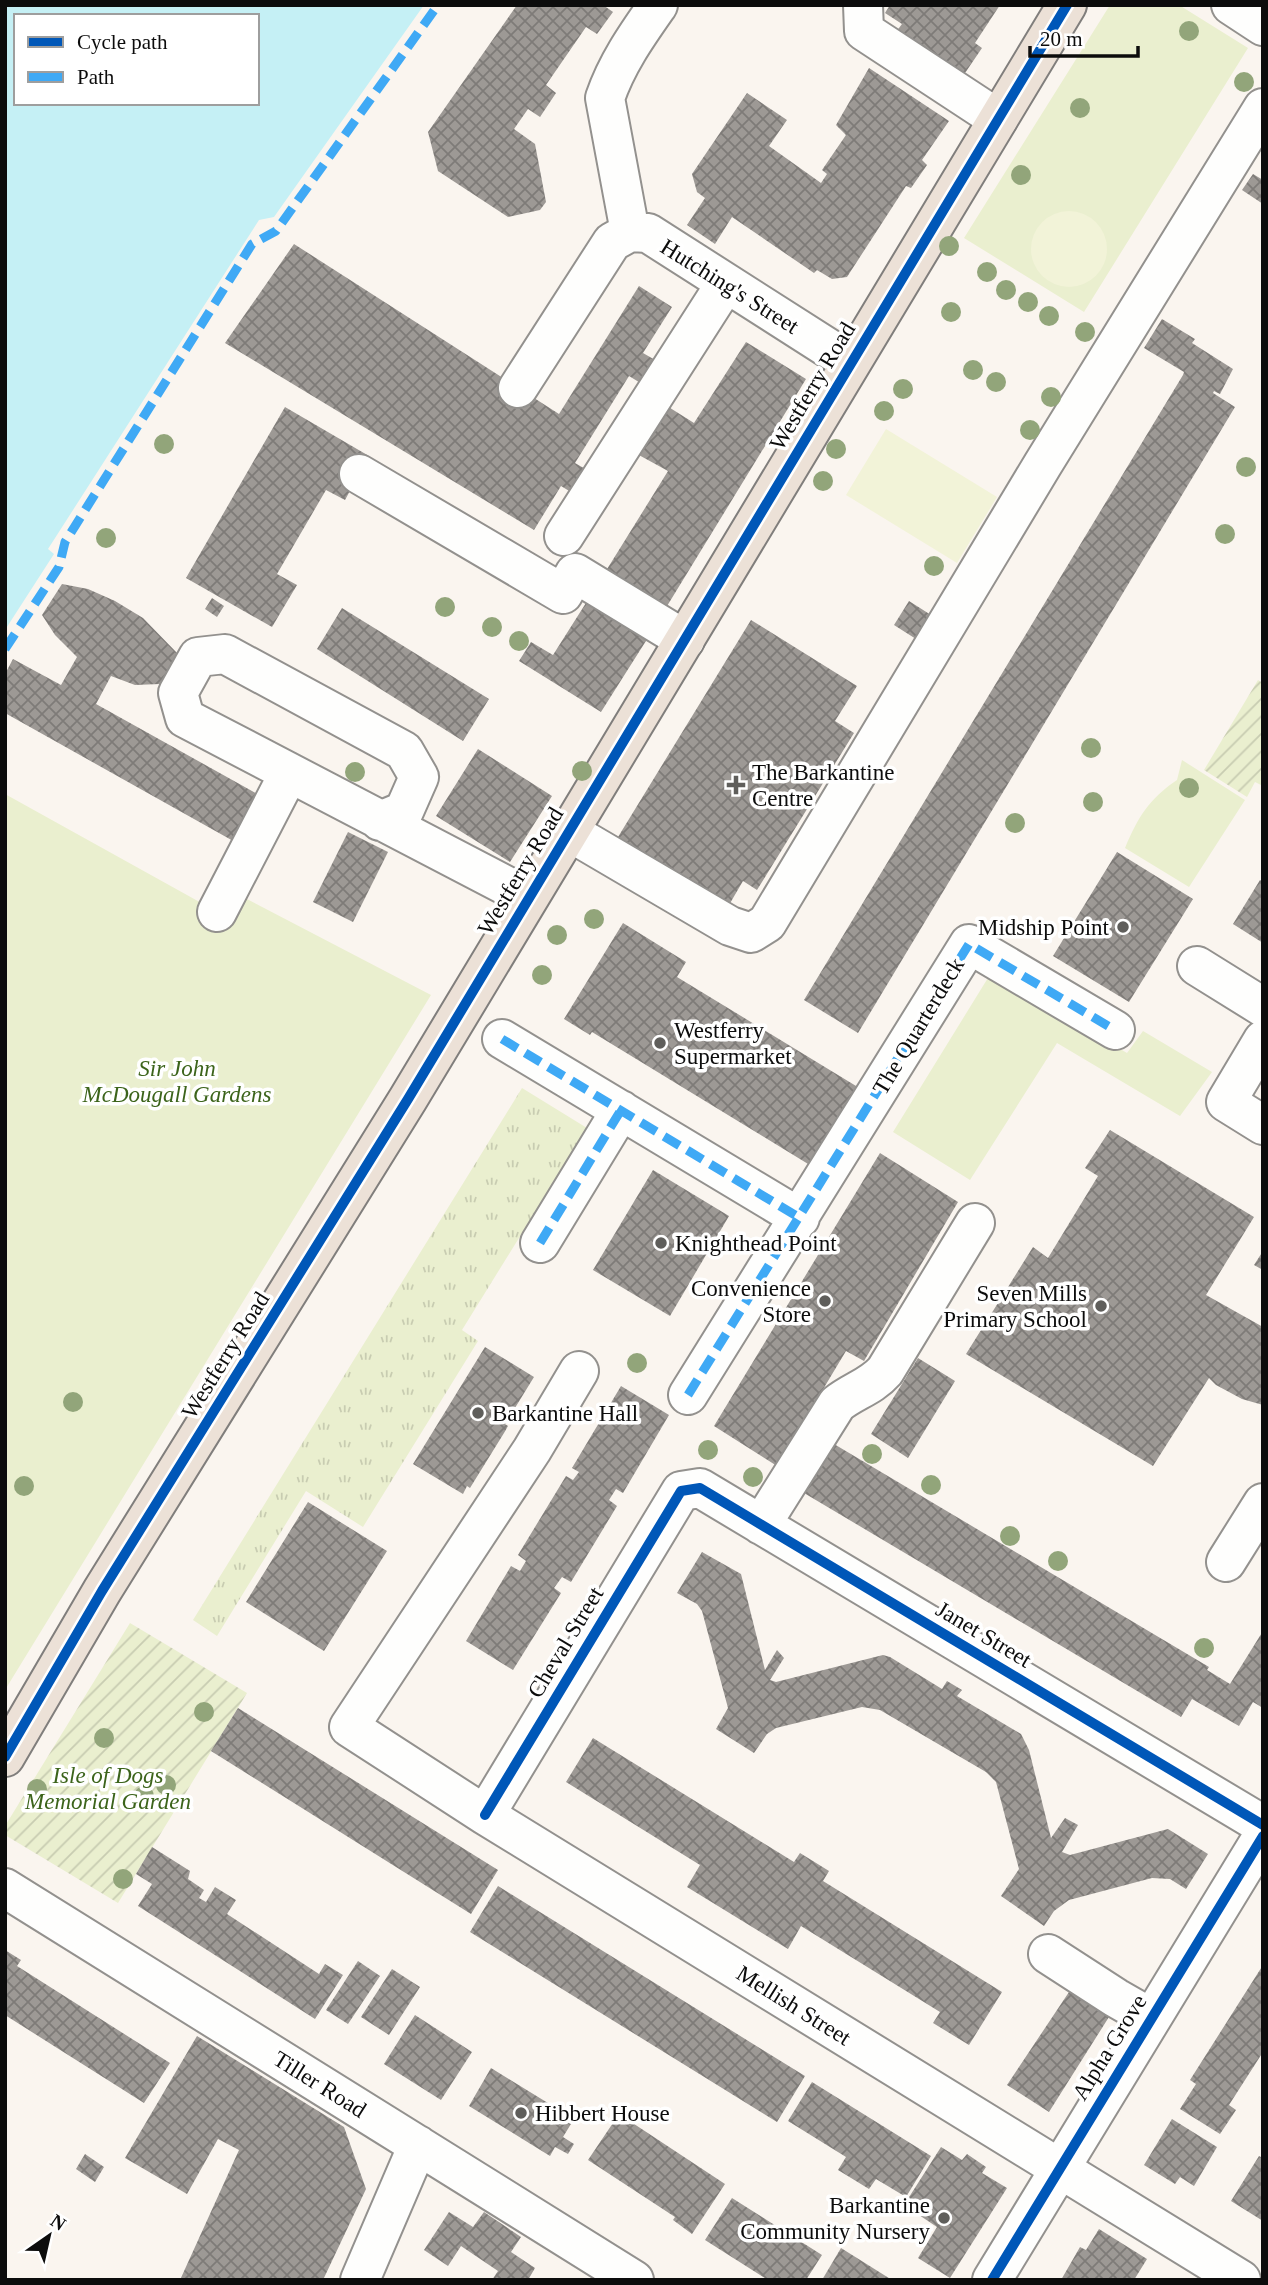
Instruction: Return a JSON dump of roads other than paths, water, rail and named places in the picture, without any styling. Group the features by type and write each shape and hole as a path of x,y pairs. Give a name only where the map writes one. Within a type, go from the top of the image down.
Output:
{"main road":[{"name":"Westferry Road","path":"5,1757 102,1591 408,1099 1067,5"}],"street":[{"path":"518,388 612,242 630,232 605,98 623,55 658,5"},
{"path":"863,5 864,32 998,119"},
{"path":"1231,5 1263,26"},
{"path":"568,831 730,926 751,933 768,923 1000,534 1263,108"},
{"name":"Hutching's Street","path":"630,232 648,233 850,362"},
{"path":"564,536 726,283"},
{"path":"359,474 563,594 575,573 685,640"},
{"path":"398,823 419,777 404,751 225,654 198,657 178,693 185,718 289,773 398,823 528,897"},
{"path":"217,912 289,773"},
{"name":"The Quarterdeck","path":"688,1395 969,944 1115,1030"},
{"path":"1197,966 1263,1007"},
{"path":"502,1039 800,1218"},
{"path":"1263,1040 1226,1102 1263,1125"},
{"path":"540,1243 621,1110"},
{"path":"761,1525 837,1404 871,1385 885,1371 975,1223"},
{"name":"Mellish Street","path":"579,1371 532,1450 349,1727 485,1815 1241,2280"},
{"name":"Janet Street","path":"681,1491 701,1488 1263,1825"},
{"name":"Cheval Street","path":"485,1815 681,1491"},
{"path":"1226,1562 1263,1503"},
{"name":"Alpha Grove","path":"992,2280 1263,1836"},
{"name":"Tiller Road","path":"5,1888 634,2280"},
{"path":"1048,1954 1151,2018"},
{"path":"360,2280 418,2145"}],"water":[{"path":"5,5 424,5 274,217 259,220 48,549 54,554 5,630"}],"place":[{"name":"The Barkantine Centre","path":"736,785"},
{"name":"Midship Point","path":"1123,927"},
{"name":"Westferry Supermarket","path":"660,1043"},
{"name":"Knighthead Point","path":"661,1243"},
{"name":"Convenience Store","path":"825,1301"},
{"name":"Seven Mills Primary School","path":"1101,1306"},
{"name":"Barkantine Hall","path":"478,1413"},
{"name":"Hibbert House","path":"521,2113"},
{"name":"Barkantine Community Nursery","path":"944,2218"}],"park label":[{"name":"Sir John McDougall Gardens","path":"177,1081"},
{"name":"Isle of Dogs Memorial Garden","path":"108,1788"}]}
